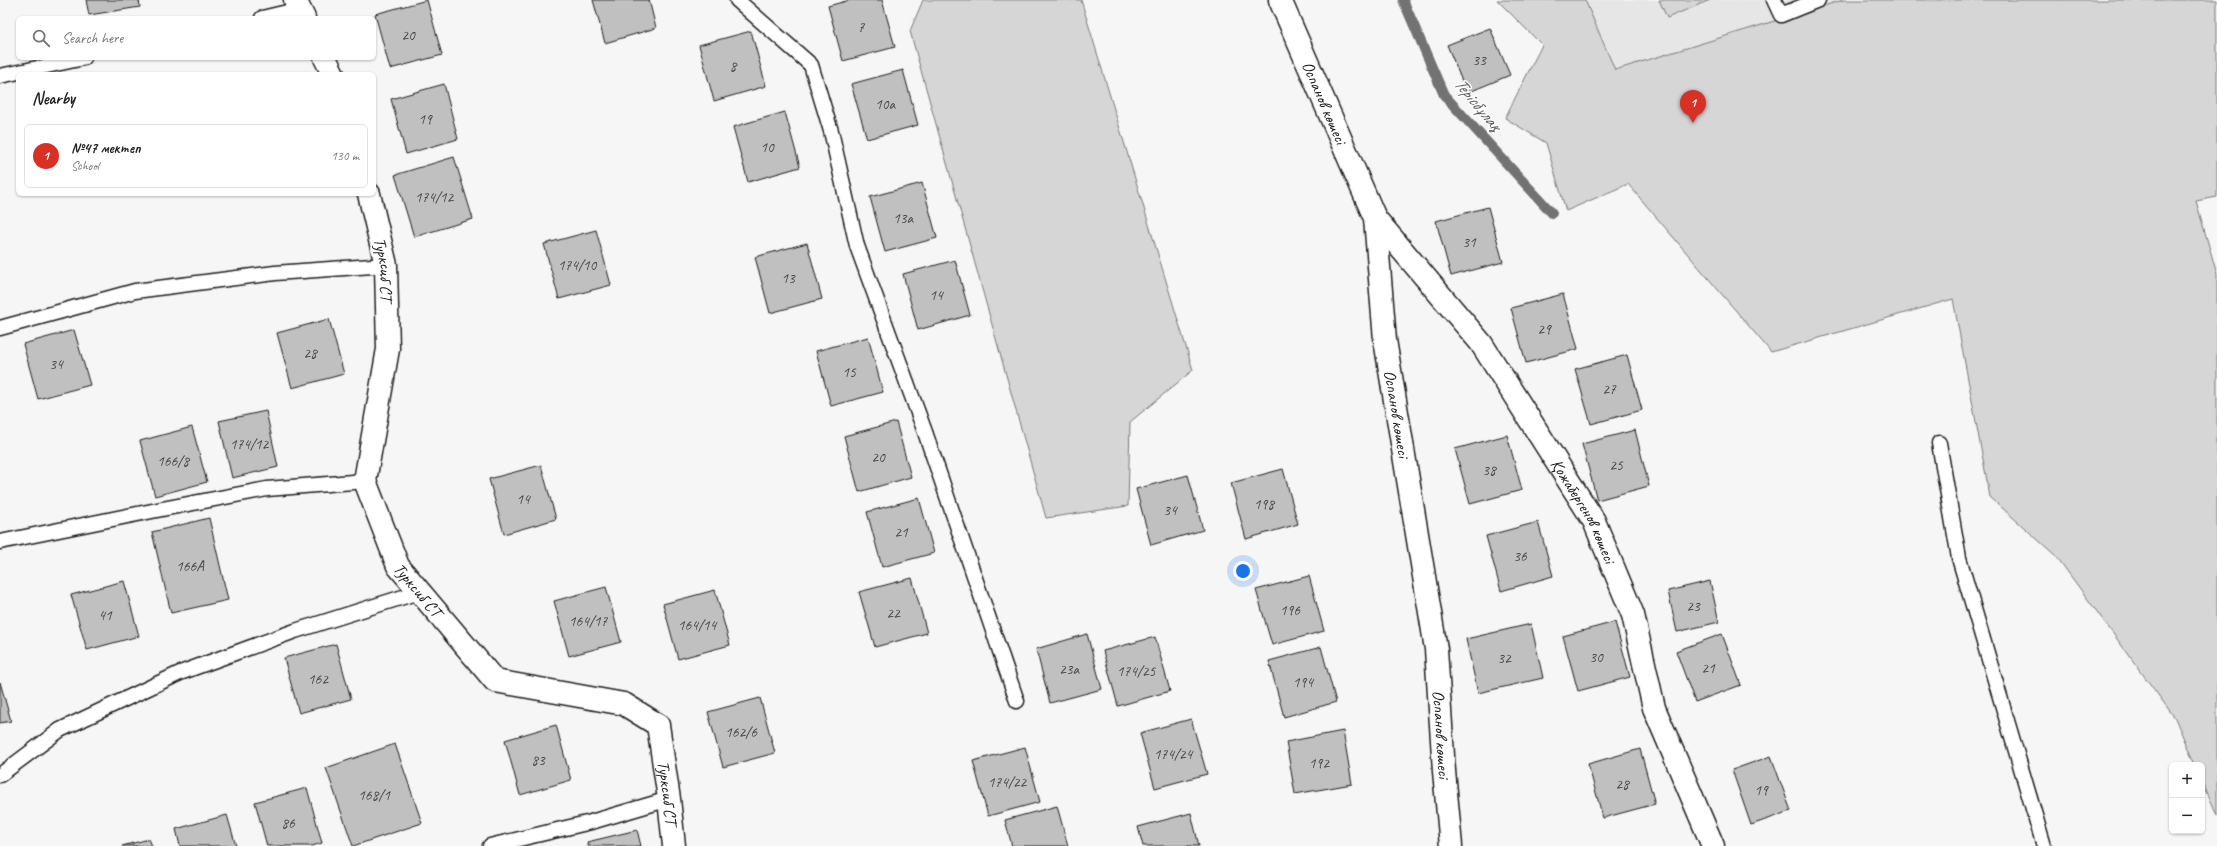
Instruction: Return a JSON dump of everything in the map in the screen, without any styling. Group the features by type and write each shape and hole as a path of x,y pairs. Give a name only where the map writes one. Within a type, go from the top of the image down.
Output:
{"street":[{"name":"Оспанов көшесі","path":"1280,0 1375,218 1385,340 1436,649 1444,772 1452,846"},
{"path":"326,60 332,72"},
{"name":"Турксиб СТ","path":"369,196 386,265 388,349 365,481 398,566 495,681 624,704 658,725 669,799 674,846"},
{"name":"Қожабергенов көшесі","path":"1375,218 1481,343 1594,521 1633,615 1654,708 1713,846"}],"lane":[{"path":"737,0 811,65 831,131 857,246 924,432 1017,701"},
{"path":"1774,0 1781,15 1818,0"},
{"path":"270,16 300,9"},
{"path":"19,72 75,60"},
{"path":"0,76 16,73"},
{"path":"0,328 135,291 275,273 386,265"},
{"path":"1939,443 1960,558 2044,846"},
{"path":"0,542 267,489 365,481"},
{"path":"0,775 60,730 180,673 295,631 419,592"},
{"path":"490,846 591,822 669,799"}],"shaded area":[{"path":"923,0 1081,0 1193,370 1130,422 1128,506 1046,518 910,31"},
{"path":"1497,0 1585,0 1615,70 1843,0 2217,0 2217,197 2196,201 2217,274 2217,815 2205,787 2205,762 2194,762 2175,718 2056,556 1990,497 1953,299 1771,352 1628,184 1566,211 1546,143 1505,118 1542,45"},
{"path":"1558,0 1659,0 1667,18 1710,0 1911,0 1628,184"},
{"path":"1659,0 1710,0 1667,18"}],"building":[{"path":"86,0 139,0 140,7 89,15"},
{"path":"427,0 442,55 390,69 375,14"},
{"path":"593,0 649,0 656,28 605,43"},
{"path":"850,0 882,0 895,47 843,61 828,6"},
{"path":"1490,28 1510,75 1467,93 1447,45"},
{"path":"751,31 766,86 714,101 699,45"},
{"path":"903,70 918,125 867,139 851,84"},
{"path":"444,84 458,139 406,154 391,99"},
{"path":"785,112 800,167 748,182 733,127"},
{"path":"454,157 473,219 414,237 395,175"},
{"path":"922,183 937,238 885,252 870,197"},
{"path":"1488,207 1503,262 1451,276 1436,221"},
{"path":"596,230 611,285 559,299 544,244"},
{"path":"807,243 822,299 770,313 755,257"},
{"path":"955,260 970,315 918,330 903,274"},
{"path":"1563,294 1578,349 1526,363 1511,308"},
{"path":"329,319 344,374 292,388 277,333"},
{"path":"74,330 90,385 38,399 23,344"},
{"path":"868,337 883,392 831,406 816,351"},
{"path":"1627,355 1642,410 1591,424 1575,369"},
{"path":"266,411 278,467 232,478 219,421"},
{"path":"896,422 911,477 859,492 844,436"},
{"path":"192,427 207,482 155,496 140,441"},
{"path":"1635,430 1649,486 1597,500 1582,444"},
{"path":"1507,435 1522,490 1470,504 1455,449"},
{"path":"541,465 556,519 504,534 489,479"},
{"path":"1283,469 1298,524 1246,539 1231,483"},
{"path":"1188,475 1203,530 1151,545 1136,489"},
{"path":"919,498 934,553 882,567 867,512"},
{"path":"209,518 228,600 171,613 152,532"},
{"path":"1538,522 1553,576 1501,591 1486,536"},
{"path":"1309,576 1324,631 1272,645 1256,590"},
{"path":"912,578 927,633 875,647 859,592"},
{"path":"124,581 139,636 87,650 71,595"},
{"path":"1710,581 1719,622 1677,632 1668,591"},
{"path":"606,587 621,642 569,656 554,601"},
{"path":"715,590 730,645 678,659 663,604"},
{"path":"1615,622 1630,677 1578,691 1563,636"},
{"path":"1531,624 1543,678 1478,693 1466,639"},
{"path":"1087,634 1102,689 1050,703 1036,649"},
{"path":"1722,634 1741,685 1695,702 1676,651"},
{"path":"1155,637 1170,691 1118,706 1103,651"},
{"path":"336,644 351,699 299,713 284,658"},
{"path":"1321,647 1336,702 1284,717 1269,661"},
{"path":"0,682 11,721 0,723"},
{"path":"760,698 775,753 723,767 708,712"},
{"path":"1191,719 1207,774 1155,788 1140,733"},
{"path":"556,725 571,780 520,795 505,740"},
{"path":"1343,731 1352,784 1295,794 1286,742"},
{"path":"395,744 422,823 353,846 326,768"},
{"path":"1025,747 1040,802 988,816 973,761"},
{"path":"1640,749 1655,804 1603,818 1588,764"},
{"path":"1771,756 1791,811 1751,825 1732,770"},
{"path":"307,788 322,843 312,846 267,846 255,802"},
{"path":"1057,806 1068,846 1012,846 1005,820"},
{"path":"1191,813 1199,846 1143,846 1138,827"},
{"path":"227,815 236,846 180,846 176,829"},
{"path":"637,830 641,846 588,846 587,842"},
{"path":"149,839 152,846 122,846"}],"waterway":[{"name":"Терісбұлақ","path":"1403,0 1444,95 1552,213"}],"place":[{"name":"№47 мектеп","path":"1693,123"}]}
